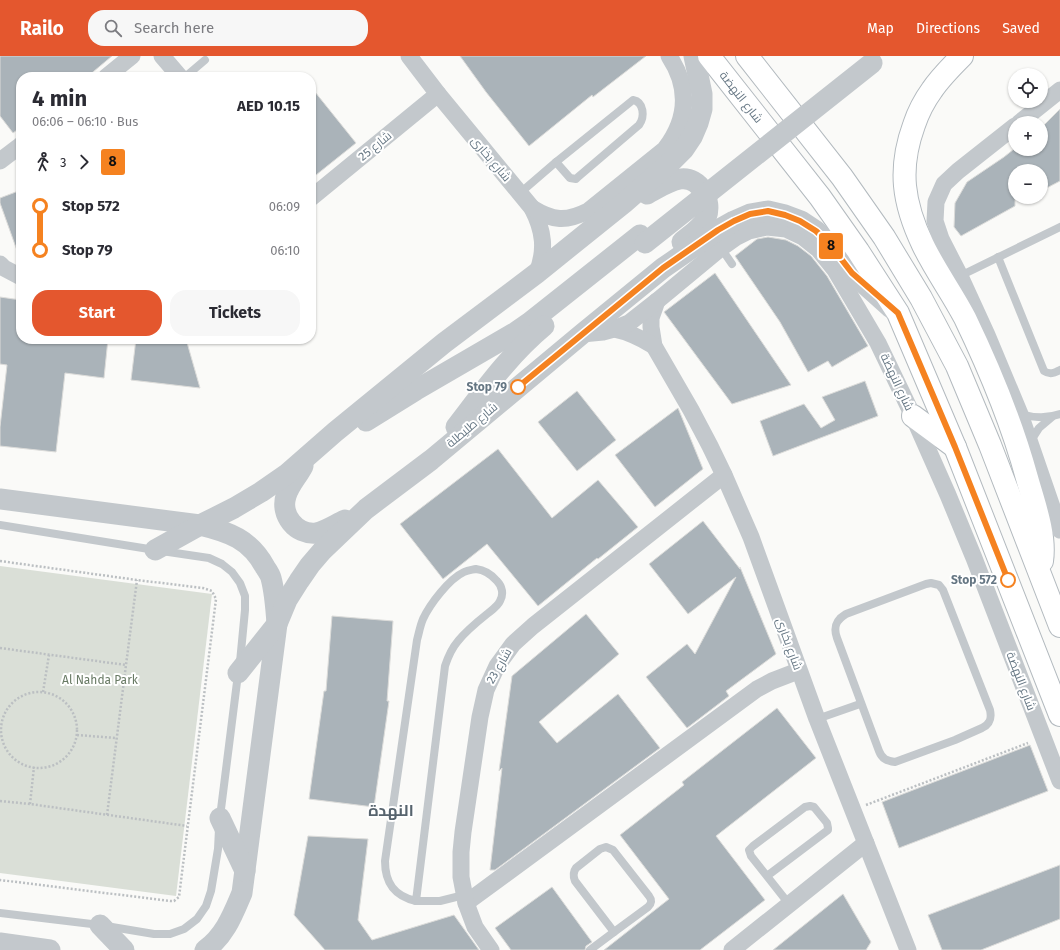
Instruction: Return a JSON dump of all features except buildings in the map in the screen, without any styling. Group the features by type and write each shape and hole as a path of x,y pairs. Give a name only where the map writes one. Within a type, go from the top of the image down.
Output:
{"main road":[{"name":"شارع النهضة","path":"709,56 820,197 858,251 898,313 955,447 1060,715"},
{"path":"747,56 842,178 884,237 921,298 957,366 990,445 1060,626"},
{"path":"962,56 931,91 916,118 909,137 904,170 907,201 914,226 964,317 992,377 1008,418 1024,465 1038,521 1043,547 1040,572"},
{"path":"913,416 955,447"}],"street":[{"path":"112,72 132,56"},
{"path":"162,56 176,72"},
{"name":"شارع بخارى","path":"408,56 532,208 540,226 543,240 542,255 537,273"},
{"path":"532,208 554,218 566,219 577,217 588,211 665,149 673,139 678,127 684,102 680,76 669,56"},
{"path":"155,550 234,508 287,474 335,432 444,343 537,273 624,203 673,160 684,149 692,137 702,108 702,94 694,56"},
{"path":"335,432 359,425 529,323 642,239 873,58"},
{"path":"1028,116 1060,90"},
{"name":"شارع 25","path":"316,194 438,94"},
{"path":"1008,132 944,184 936,202 935,221 941,239 987,335 1020,414 1060,530"},
{"path":"0,161 16,149"},
{"path":"624,203 638,199 671,181 681,179 689,179 704,191 708,209 706,218 699,227 670,254 663,268"},
{"name":"شارع طليطلة","path":"238,673 277,624 287,600 310,565 322,550 366,509 431,460 663,268 718,230 734,221 750,214 768,211 785,215 800,221 816,231 829,243 852,273 898,313"},
{"name":"شارع النهضة","path":"582,334 603,332 629,323 721,248 735,238 749,231 767,227 786,229 803,236 818,248 835,270 878,343 913,416 974,558 1060,781"},
{"path":"431,460 500,371 527,342 642,239"},
{"path":"0,264 16,274"},
{"name":"شارع بخارى","path":"657,301 651,318 654,346 691,410 724,475 751,537 817,720 908,950"},
{"name":"شارع بخارى","path":"614,329 635,335 654,346"},
{"path":"311,454 286,495 284,503 285,511 294,526 309,533 317,532 325,530 366,509"},
{"name":"شارع 23","path":"490,950 475,927 465,899 461,877 461,858 463,832 480,717 486,690 497,666 512,644 533,626 724,475"},
{"path":"0,499 200,525 222,530 243,541 260,556 270,577 275,600 277,624 242,892 226,940 213,944 205,950"},
{"path":"465,899 757,689 798,670"},
{"path":"220,818 245,871"},
{"path":"732,950 866,843"},
{"path":"100,925 124,950"},
{"path":"0,943 50,950"}],"lane":[{"path":"191,72 205,60"},
{"path":"520,193 556,162 631,101 635,100 640,106 643,118 637,128 576,179 570,178 556,162"},
{"path":"960,276 1060,227"},
{"path":"721,248 732,264"},
{"path":"998,257 1044,371 1051,374 1060,370"},
{"path":"1020,414 1036,417 1052,417"},
{"path":"1030,442 1039,428 1052,417 1060,414"},
{"path":"0,525 209,558 222,564 232,572 240,583 244,596 245,610 212,891 206,906 197,919 184,929 170,934 154,934 100,925 0,913"},
{"path":"416,901 445,666 456,642 499,603 502,594 498,581 482,570 465,571 454,579 444,588 423,619 417,640 385,861 385,872 389,882 400,896 416,901 465,899"},
{"path":"931,583 939,585 943,590 990,710 991,720 988,725 955,740 895,762 891,762 880,755 860,704 835,634 838,620 846,614 926,584 931,583"},
{"path":"817,720 860,704"},
{"path":"767,876 828,830 827,823 814,807 805,807 749,850 751,856 789,904"},
{"path":"590,950 648,907 651,902 649,896 613,850 610,848 603,848 576,868 573,878 614,932"}],"path":[{"path":"0,561 208,588 212,591 216,599 187,826 180,894 177,899 174,900 0,880"},
{"path":"107,815 138,580"},
{"path":"0,648 49,656 126,665"},
{"path":"43,692 49,656"},
{"path":"33,692 43,692 53,694 62,699 69,706 77,725 77,735 73,747 57,764 45,767 34,767 22,764 13,757 6,748 2,736 1,724 9,707 16,700 33,692"},
{"path":"77,735 116,738"},
{"path":"853,810 1043,738"},
{"path":"30,804 34,767"},
{"path":"0,801 187,826"}],"green space":[{"name":"Al Nahda Park","path":"0,566 212,594 176,896 0,873"}],"bus line":[{"name":"8","path":"518,387 663,268 718,230 750,214 768,211 785,215 800,221 816,231 829,243 852,273 898,313 955,447 1008,580"}],"place":[{"name":"Stop 79","path":"518,387"},
{"name":"Stop 572","path":"1008,580"}],"district":[{"name":"النهدة","path":"391,810"}]}
